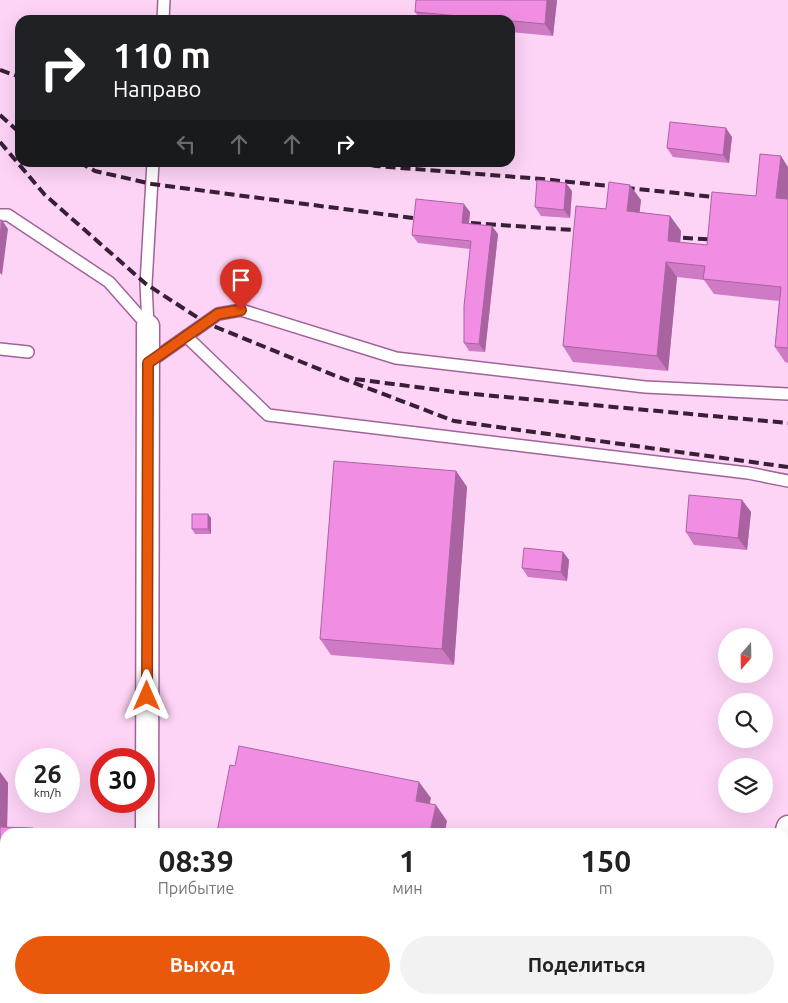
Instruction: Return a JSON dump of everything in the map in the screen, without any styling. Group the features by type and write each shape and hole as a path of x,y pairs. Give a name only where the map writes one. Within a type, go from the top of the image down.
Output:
{"street":[{"path":"147,828 148,326"}],"lane":[{"path":"163,15 164,0"},
{"path":"148,326 146,284 153,167"},
{"path":"0,215 8,215 109,282 148,326"},
{"path":"148,363 218,314 241,310 396,358 645,387 788,394"},
{"path":"186,336 268,415 748,473 788,481"},
{"path":"0,350 28,352"}],"building":[{"path":"416,0 547,0 545,24 515,21 515,15 448,15 415,12"},
{"path":"670,122 726,128 723,155 667,148"},
{"path":"760,154 781,156 776,198 788,199 788,348 775,347 781,287 703,279 705,266 666,262 657,356 563,346 576,206 606,209 609,182 630,185 627,211 670,216 668,241 707,245 712,192 756,196"},
{"path":"537,180 566,183 564,210 535,207"},
{"path":"416,199 464,204 462,223 492,226 479,344 464,343 464,306 471,241 412,235"},
{"path":"0,220 2,220 0,237"},
{"path":"334,461 456,471 442,649 320,639"},
{"path":"689,495 742,500 738,538 686,532"},
{"path":"192,514 208,514 208,529 192,529"},
{"path":"524,548 563,552 561,572 522,568"},
{"path":"239,746 419,782 416,801 436,805 431,828 218,828 230,765 235,766"},
{"path":"0,827 33,828 0,828"}],"railway":[{"path":"0,70 15,75"},
{"path":"0,115 15,128"},
{"path":"0,142 15,160"},
{"path":"21,167 45,195 146,284 206,323 336,376 454,421 788,467"},
{"path":"88,167 95,171 152,184 428,220"},
{"path":"389,167 542,179 724,198"},
{"path":"456,222 588,231"},
{"path":"668,237 720,240"},
{"path":"355,379 462,393 788,423"}],"route":[{"path":"147,696 148,363 218,314 241,310"}]}
